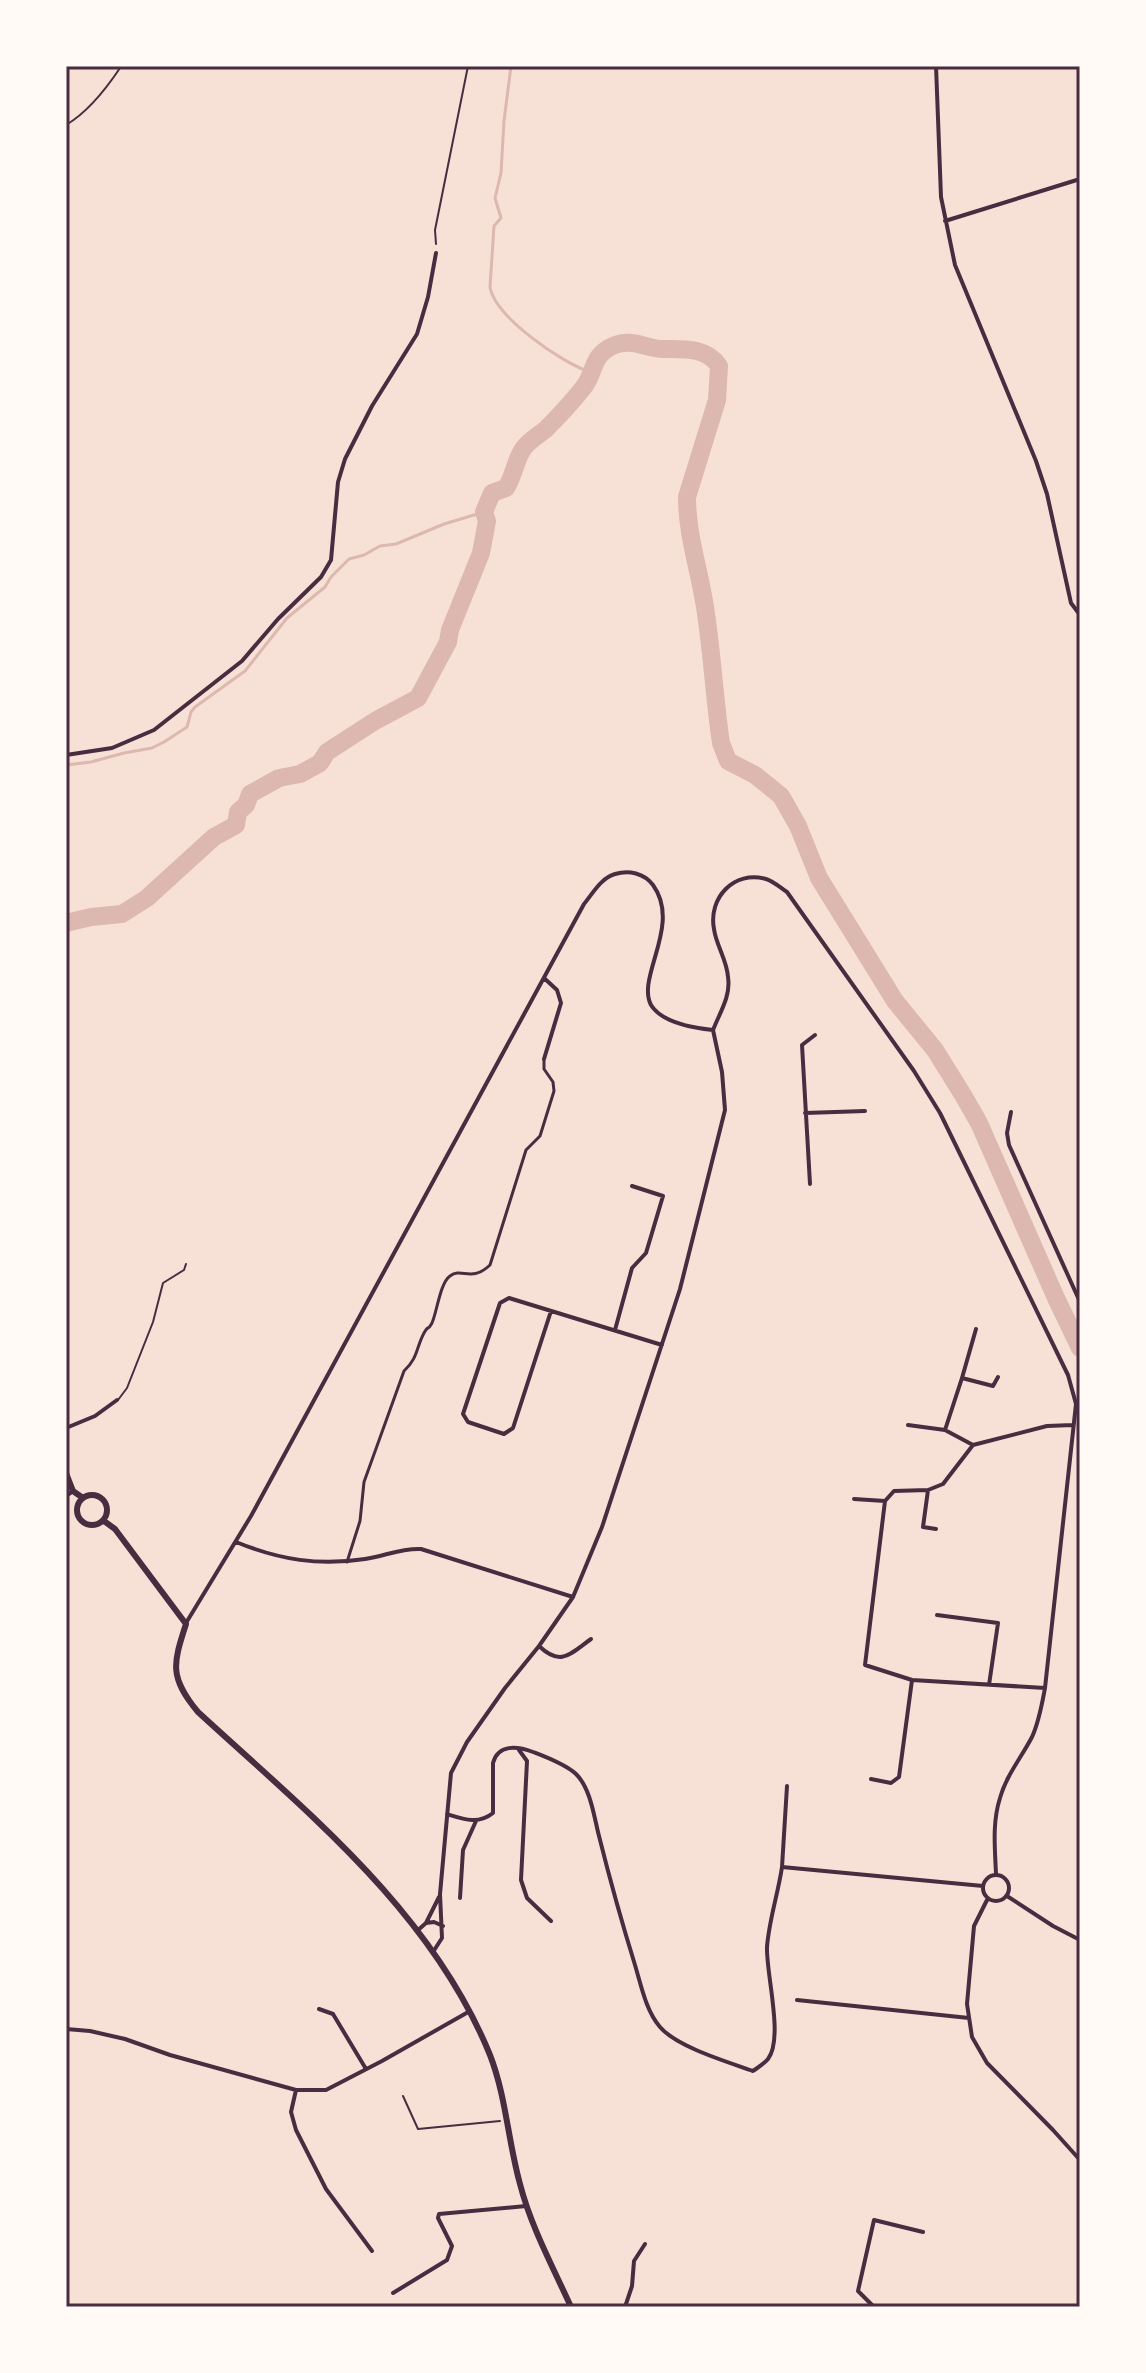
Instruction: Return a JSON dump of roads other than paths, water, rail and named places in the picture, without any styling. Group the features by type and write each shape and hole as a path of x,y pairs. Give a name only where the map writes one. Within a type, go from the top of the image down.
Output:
{"street":[{"path":"936,66 941,197 955,265 1036,461 1047,494 1071,603 1080,615"},
{"path":"945,221 1080,179"},
{"path":"66,755 112,748 154,730 242,661 278,619 321,577 331,560 338,482 345,459 372,406 417,334 436,253"},
{"path":"570,2306 526,2206 496,2072 470,2011 417,1931 382,1887 341,1844 198,1712 185,1697 174,1666 186,1624 236,1542 584,904 598,885 611,875 629,872 648,878 660,895 664,921 649,985 650,1004 663,1017 713,1030"},
{"path":"432,1953 442,1938 440,1894 451,1773 467,1742 573,1597 602,1527 680,1289 725,1110 722,1072 713,1030 727,997 728,976 713,927 715,908 724,889 741,878 766,879 787,892 914,1071 940,1113 1068,1375 1076,1404 1042,1708 1033,1735 1006,1781 995,1816 996,1874"},
{"path":"347,1562 360,1521 364,1482 404,1371 414,1362 450,1276 481,1273 490,1265 526,1150 540,1136 554,1091 553,1082 544,1069 544,1059 561,1003 557,990 544,978"},
{"path":"810,1184 802,1045 815,1035"},
{"path":"805,1113 865,1111"},
{"path":"1011,1112 1007,1133 1009,1145 1080,1302"},
{"path":"615,1330 632,1268 646,1253 663,1196 632,1186"},
{"path":"551,1311 513,1428 504,1434 468,1422 463,1414 500,1303 509,1298 662,1345"},
{"path":"945,1430 976,1329"},
{"path":"962,1378 993,1386 998,1377"},
{"path":"66,1428 95,1416 117,1400"},
{"path":"908,1425 945,1430 973,1445"},
{"path":"1045,1688 912,1680 865,1665 885,1501 894,1491 928,1490 943,1484 973,1445 1047,1426 1073,1425"},
{"path":"66,1473 73,1491 83,1498"},
{"path":"928,1490 923,1527 936,1529"},
{"path":"66,1496 73,1491"},
{"path":"94,1495 104,1501 108,1511 104,1521 93,1525 82,1521 77,1507 83,1498 94,1495"},
{"path":"854,1499 885,1501"},
{"path":"104,1521 115,1529 186,1624"},
{"path":"236,1542 261,1552 309,1562 347,1562 407,1548 421,1549 573,1597"},
{"path":"937,1615 998,1623 989,1685"},
{"path":"539,1646 549,1656 560,1658 591,1639"},
{"path":"871,1779 891,1783 899,1777 912,1680"},
{"path":"447,1814 476,1821 493,1813 492,1769 494,1758 503,1749 518,1748 566,1767 577,1775 584,1785 643,1991 659,2026 673,2039 753,2071 768,2060 774,2046 767,1951 772,1909 782,1867 787,1786"},
{"path":"518,1748 527,1761 521,1880 527,1898 551,1921"},
{"path":"460,1898 463,1850 476,1821"},
{"path":"782,1867 983,1886"},
{"path":"996,1874 1004,1876 1010,1887 1007,1896 999,1901 988,1898 983,1886 987,1878 996,1874"},
{"path":"417,1931 426,1923 440,1894"},
{"path":"1007,1896 1080,1940"},
{"path":"988,1898 974,1926 967,2004 972,2037 987,2063 1080,2160"},
{"path":"426,1923 443,1926"},
{"path":"797,2000 969,2018"},
{"path":"319,2009 333,2014 366,2069"},
{"path":"66,2029 125,2039 170,2055 296,2090 326,2090 470,2011"},
{"path":"296,2090 291,2112 296,2130 326,2189 372,2251"},
{"path":"393,2293 447,2260 452,2246 438,2218 439,2214 526,2206"},
{"path":"874,2307 858,2291 874,2220 923,2232"},
{"path":"625,2307 632,2286 634,2261 645,2244"}],"lane":[{"path":"117,1400 127,1388 153,1322 163,1283 184,1270 186,1264"}],"waterway":[{"path":"511,66 501,173 495,198 501,218 494,226 490,287 495,299 516,325 547,349 590,372"},
{"path":"66,923 122,914 147,898 214,837 236,825 238,812 246,805 250,794 279,778 300,774 320,763 327,752 418,698 448,642 481,553 487,521 484,512 492,493 506,488 525,446 546,429 574,398 587,382 597,359 607,349 621,343 633,343 657,349 701,352 719,366 717,400 687,497 687,510 707,619 721,743 728,761 755,775 781,796 798,826 819,878 895,1001 935,1050 963,1095 979,1123 1080,1348"},
{"path":"66,765 152,748 164,742 187,727 195,707 245,671 287,618 325,587 349,559 484,512"}]}
